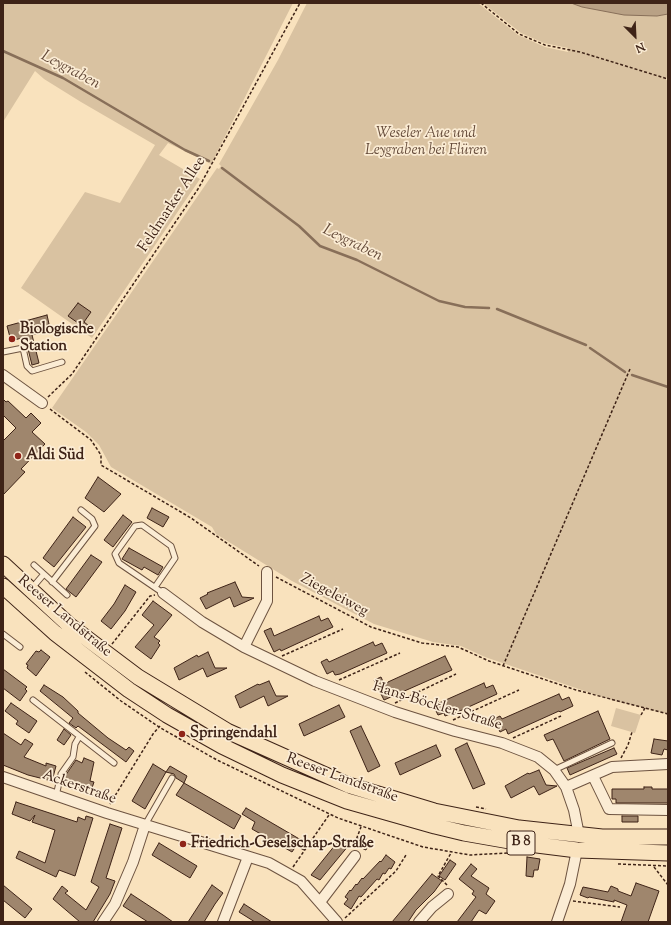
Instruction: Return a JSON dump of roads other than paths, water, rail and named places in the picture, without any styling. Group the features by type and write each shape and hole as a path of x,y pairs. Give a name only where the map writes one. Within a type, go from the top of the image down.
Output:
{"main road":[{"name":"Reeser Landstraße","path":"3,564 30,591 69,625 138,677 227,731 348,785 434,812 519,828 602,837 668,837"},
{"name":"Reeser Landstraße","path":"3,586 55,633 102,670 167,715 222,746 282,775 347,800 464,833 521,843 577,850 668,853"},
{"path":"577,850 579,835"}],"street":[{"path":"3,375 42,403"},
{"path":"244,647 267,601 267,572"},
{"name":"Hans-Böckler-Straße","path":"159,590 202,622 244,647 326,686 384,708 440,726 502,742 538,757 554,770 566,786 574,810 579,835"},
{"path":"566,786 612,767 668,764"},
{"path":"593,776 609,809 668,810"},
{"name":"Ackerstraße","path":"3,777 107,813 269,863 301,881 337,922"},
{"path":"103,922 115,904 133,862 145,825"},
{"path":"558,922 577,850"},
{"path":"320,902 355,856"},
{"path":"223,922 248,857"},
{"path":"419,922 432,906 448,894"}],"lane":[{"path":"3,352 23,348 27,366 32,371 62,362"},
{"path":"52,582 95,526 92,519 81,510"},
{"path":"142,525 171,546 175,558 159,590 119,563 115,554 134,526 142,525"},
{"path":"34,565 67,595"},
{"path":"30,591 44,574"},
{"path":"3,634 20,647"},
{"path":"33,700 114,763"},
{"path":"56,796 61,774 73,757 74,744 79,737"},
{"path":"554,770 612,743"},
{"path":"145,825 172,778"}],"waterway":[{"name":"Leygraben","path":"3,51 63,78 185,150 209,161"},
{"name":"Leygraben","path":"222,168 299,226 320,246 357,260 439,301 465,307 489,308"},
{"name":"Leygraben","path":"497,309 586,345"},
{"name":"Leygraben","path":"590,348 625,372"},
{"name":"Leygraben","path":"632,375 668,387"}],"place":[{"name":"Biologische Station","path":"12,339"},
{"name":"Aldi Süd","path":"18,456"},
{"name":"Springendahl","path":"182,734"},
{"name":"Friedrich-Geselschap-Straße","path":"183,844"}],"park label":[{"name":"Weseler Aue und Leygraben bei Flüren","path":"426,142"}]}
